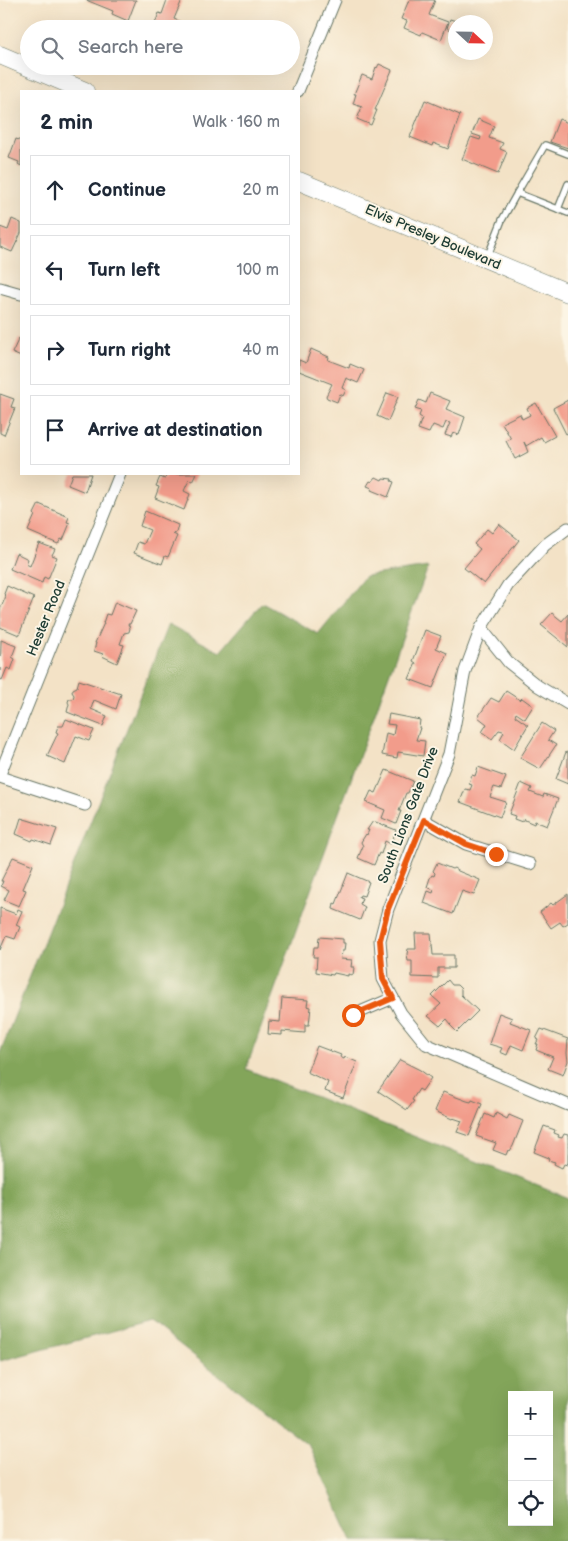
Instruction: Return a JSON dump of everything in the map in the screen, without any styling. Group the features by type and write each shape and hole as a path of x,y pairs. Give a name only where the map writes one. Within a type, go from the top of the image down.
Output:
{"main road":[{"path":"0,55 20,63"},
{"path":"47,75 83,90"},
{"name":"Elvis Presley Boulevard","path":"300,181 568,293"}],"street":[{"path":"298,90 335,0"},
{"path":"0,288 20,294"},
{"name":"Hester Road","path":"0,775 120,475"},
{"name":"South Lions Gate Drive","path":"568,528 545,546 508,585 481,628 465,671 449,754 388,909 380,940 383,979 401,1013 426,1044 568,1105"},
{"path":"481,628 509,663 538,686 568,704"},
{"path":"0,775 85,805"},
{"path":"424,820 466,844 530,864"},
{"path":"353,1015 393,998"}],"lane":[{"path":"486,260 502,220 544,145 568,154"},
{"path":"558,209 568,184"},
{"path":"517,193 568,213"}],"green space":[{"path":"428,567 246,1069 568,1198 568,1541 352,1541 309,1446 150,1321 0,1361 0,1053 168,624 220,652 262,603 318,634 365,576"}],"building":[{"path":"86,0 136,0 128,20 112,14 113,11"},
{"path":"167,0 182,0 174,19 176,20 156,20 159,13 162,14"},
{"path":"409,0 435,0 429,15 448,22 441,40 422,32 421,35 404,28 407,21 401,19"},
{"path":"379,64 392,70 375,110 377,110 371,125 357,119 362,107 353,104 356,94 354,94 362,75 372,79"},
{"path":"425,100 460,115 448,149 433,143 432,146 410,137"},
{"path":"478,119 494,126 489,138 503,143 500,149 507,152 498,174 462,159 471,137 480,140 481,137 472,134"},
{"path":"559,119 568,123 568,148 550,142"},
{"path":"16,139 20,141 20,165 18,164 19,162 9,158"},
{"path":"12,219 20,223 20,235 12,252 0,247 0,227 8,230"},
{"path":"19,338 20,338 20,357 12,353"},
{"path":"311,349 329,357 328,360 349,368 350,364 364,370 358,383 346,378 342,388 346,390 343,396 340,394 337,402 326,396 332,384 300,371 300,360 306,363"},
{"path":"387,393 398,397 388,421 377,416"},
{"path":"430,393 450,401 446,409 465,417 459,435 453,433 451,437 445,435 450,423 446,422 443,429 433,425 429,433 418,429 422,418 419,416 421,411 415,409 419,400 426,403"},
{"path":"0,394 14,399 11,407 15,408 4,435 0,433"},
{"path":"568,400 568,433 566,434 553,408"},
{"path":"536,403 555,436 544,442 541,437 526,446 524,442 528,452 515,459 506,441 511,439 502,423 520,414 522,419 530,415 527,408"},
{"path":"72,475 91,475 85,492 68,485"},
{"path":"167,475 196,475 193,482 189,480 184,491 190,494 184,510 155,498 159,487 156,486 160,477 165,479"},
{"path":"376,477 382,480 383,478 392,479 391,481 394,482 388,497 371,490 372,488 367,486"},
{"path":"39,504 69,517 67,522 70,523 63,540 61,539 58,544 28,531"},
{"path":"145,511 178,525 176,533 173,534 177,536 168,557 165,556 162,564 134,553 138,542 144,544 150,530 140,526"},
{"path":"499,524 519,540 484,584 464,568 480,549 474,544 487,529 492,533"},
{"path":"39,543 55,549 52,555 57,557 48,579 44,577 42,583 10,569 16,553 28,559 26,564 30,566"},
{"path":"7,586 34,598 19,635 0,627 0,610 6,596 4,594"},
{"path":"115,602 136,611 130,624 128,624 129,632 124,633 120,644 124,645 117,663 102,656 103,654 94,651 95,643 106,614 110,615"},
{"path":"552,613 562,621 568,614 568,647 541,625"},
{"path":"425,630 441,636 436,648 447,653 433,688 409,679 416,663 413,661"},
{"path":"1,640 16,646 12,657 15,659 11,670 7,668 2,680 0,679"},
{"path":"79,680 121,694 116,709 94,700 91,709 107,716 103,726 67,712 69,699 73,699 74,695 72,692 77,687"},
{"path":"506,691 520,700 522,698 533,706 525,719 516,713 515,716 528,725 514,749 500,739 503,731 499,730 492,739 482,732 487,724 478,717 491,698 499,702"},
{"path":"389,714 420,720 420,728 416,740 425,741 423,756 398,752 397,758 382,755 386,733 393,735 395,725 387,724"},
{"path":"66,719 94,730 89,741 76,736 65,764 47,756 58,733 56,732 58,726 63,726"},
{"path":"542,723 554,731 548,740 556,745 540,769 520,758"},
{"path":"566,752 568,753 568,784 556,779"},
{"path":"478,767 506,777 501,789 494,787 490,797 506,802 500,817 460,802 465,789 470,790 472,785 469,784 471,777 472,775 475,776"},
{"path":"386,770 413,781 408,793 406,793 396,824 382,818 385,810 366,802 371,791 376,793"},
{"path":"521,783 532,788 530,792 543,797 544,794 558,799 547,826 535,821 534,824 524,818 522,822 514,819 515,816 509,814"},
{"path":"21,818 57,829 51,845 33,839 32,841 16,834"},
{"path":"373,821 396,830 391,844 385,841 381,854 379,853 374,865 358,858 363,846 361,842 367,835 369,830 367,830"},
{"path":"13,857 33,865 23,889 26,890 19,906 4,900 9,890 1,886 3,881 1,881"},
{"path":"437,863 452,869 454,868 480,880 474,895 462,891 453,914 424,903 428,891 433,893 434,890 427,887 430,878 432,875 434,876 435,873 433,871"},
{"path":"348,873 369,882 364,896 360,895 359,897 362,898 360,904 365,907 360,920 333,909"},
{"path":"568,894 568,923 563,926 560,922 551,928 540,912 551,903 553,905"},
{"path":"0,908 16,914 18,909 22,911 16,925 20,927 15,939 6,936 0,950"},
{"path":"415,933 431,933 433,955 454,955 454,968 438,968 438,978 412,977 412,961 408,961 407,954 408,949 416,949"},
{"path":"319,937 343,939 343,943 345,943 341,959 352,960 351,967 354,967 353,975 348,974 348,976 334,973 333,975 316,972 317,957 313,957 314,947 318,947"},
{"path":"448,980 452,985 457,985 461,989 461,995 478,1011 457,1032 447,1019 440,1026 428,1016 441,1004 432,996"},
{"path":"282,998 308,1000 307,1006 311,1007 309,1025 305,1025 305,1033 282,1031 282,1035 268,1034 269,1021 280,1022"},
{"path":"499,1013 512,1018 510,1022 531,1030 523,1050 511,1045 507,1055 500,1052 502,1048 489,1044"},
{"path":"541,1029 568,1039 568,1061 563,1075 548,1069 553,1057 536,1050 538,1040 536,1039"},
{"path":"317,1046 341,1055 340,1057 344,1059 345,1057 357,1062 343,1098 325,1091 328,1082 307,1072"},
{"path":"400,1060 431,1078 422,1091 419,1089 412,1100 414,1101 407,1110 378,1091"},
{"path":"443,1092 467,1101 471,1102 472,1100 482,1104 469,1136 457,1132 462,1121 452,1119 435,1111"},
{"path":"496,1113 507,1119 509,1115 523,1121 513,1146 506,1155 493,1150 496,1143 476,1136 485,1114 494,1118"},
{"path":"544,1126 555,1130 554,1133 559,1135 558,1137 562,1138 564,1134 568,1135 568,1162 562,1168 554,1164 555,1162 548,1160 549,1158 534,1152"}],"route":[{"path":"353,1015 393,998 383,979 380,940 388,909 424,820 466,844 496,854"}]}
